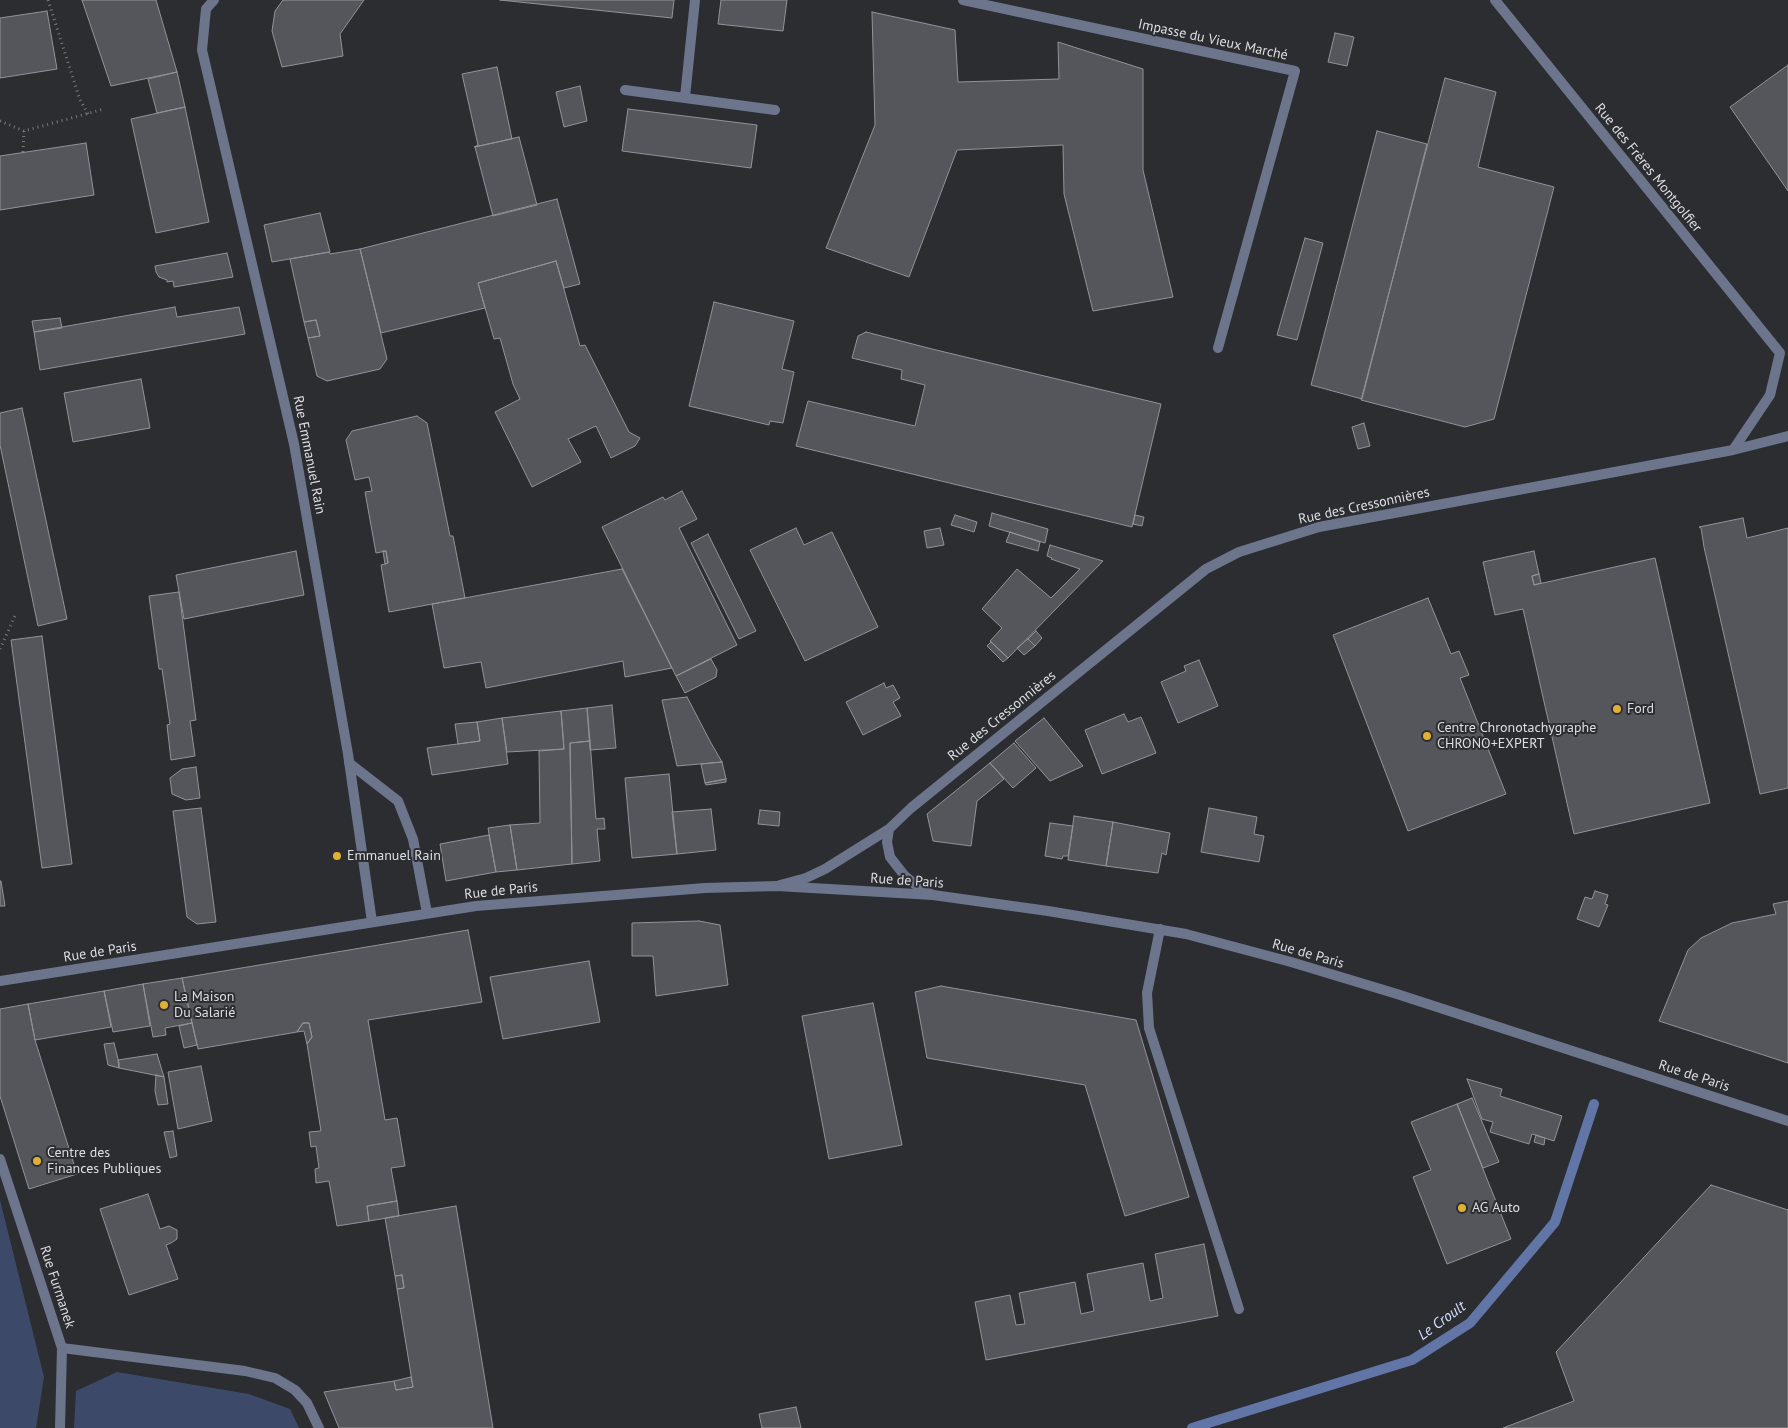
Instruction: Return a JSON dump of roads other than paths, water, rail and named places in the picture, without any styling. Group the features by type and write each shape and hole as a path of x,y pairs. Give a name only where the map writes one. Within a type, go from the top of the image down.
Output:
{"street":[{"path":"204,5 214,0"},
{"path":"685,97 695,0"},
{"name":"Impasse du Vieux Marché","path":"963,0 1295,72 1218,348"},
{"name":"Rue des Frères Montgolfier","path":"1494,0 1788,361"},
{"name":"Rue Emmanuel Rain","path":"204,5 202,50 294,444 349,763 372,922"},
{"path":"625,90 775,110"},
{"path":"1733,450 1770,395 1780,353"},
{"name":"Rue des Cressonnières","path":"777,886 806,878 825,869 889,829 911,808 1206,569 1239,552 1319,527 1733,450 1788,436"},
{"path":"349,763 398,801 413,839 426,913"},
{"path":"889,829 890,857 904,875 916,886 933,895"},
{"name":"Rue de Paris","path":"0,981 476,906 705,888 777,886 933,895 1048,911 1186,934 1291,962 1397,994 1788,1121"},
{"path":"1160,929 1147,993 1148,1028 1239,1309"},
{"name":"Rue Furmanek","path":"0,1159 62,1348 60,1428"},
{"path":"62,1348 245,1371 275,1378 295,1390 307,1403 319,1428"}],"waterway":[{"name":"Le Croult","path":"1192,1428 1412,1360 1470,1323 1555,1222 1594,1104"}],"place":[{"name":"Ford","path":"1617,709"},
{"name":"Centre Chronotachygraphe CHRONO+EXPERT","path":"1427,736"},
{"name":"Emmanuel Rain","path":"337,856"},
{"name":"La Maison Du Salarié","path":"164,1005"},
{"name":"Centre des Finances Publiques","path":"37,1161"},
{"name":"AG Auto","path":"1462,1208"}]}
